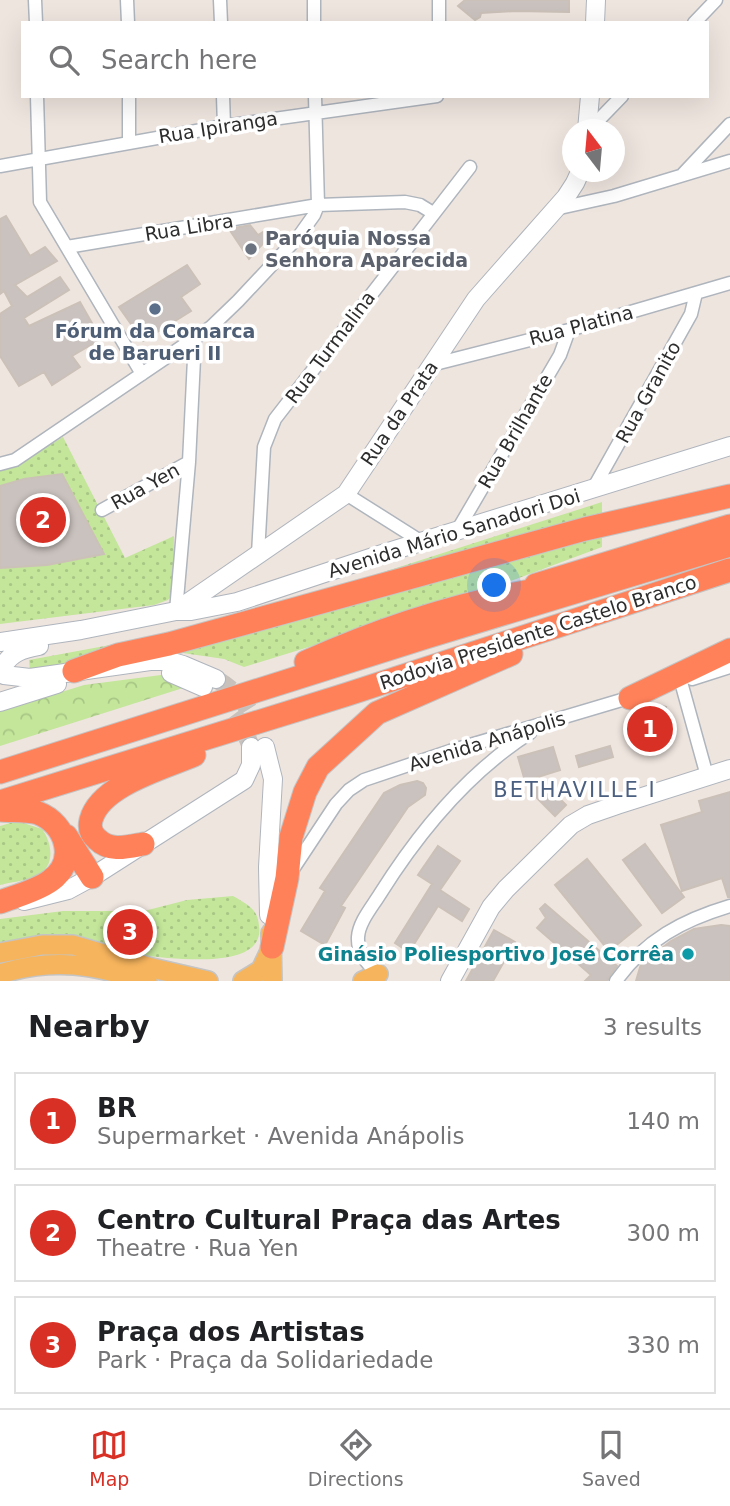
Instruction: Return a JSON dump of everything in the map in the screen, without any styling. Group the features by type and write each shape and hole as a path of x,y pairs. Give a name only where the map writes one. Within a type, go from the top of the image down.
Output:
{"highway":[{"path":"74,671 118,655 169,644 585,529 730,496"},
{"name":"Rodovia Presidente Castelo Branco","path":"0,772 148,726 207,692 361,637 730,526"},
{"name":"Rodovia Presidente Castelo Branco","path":"207,692 426,637 730,545"},
{"name":"Rodovia Presidente Castelo Branco","path":"0,802 345,695 730,570"},
{"name":"Rodovia Presidente Castelo Branco","path":"508,594 649,571"},
{"name":"Rodovia Presidente Castelo Branco","path":"345,695 530,646 730,582"},
{"path":"272,947 287,878 291,837 305,792 318,766 377,713 530,646 602,611"},
{"path":"630,698 730,650"},
{"path":"143,844 120,848 105,846 94,836 90,830 90,822 107,795 199,753 345,695"},
{"path":"0,759 120,725 148,726"},
{"path":"0,810 37,813 62,831 92,877"},
{"path":"0,904 51,881 62,870 66,845 62,831"}],"main road":[{"path":"595,21 596,0"},
{"path":"589,119 590,98"},
{"name":"Rua da Prata","path":"176,611 346,494 476,299 575,182"},
{"name":"Avenida Mário Sanadori Doi","path":"82,630 237,602 726,447"},
{"path":"223,579 224,592 237,602"},
{"path":"0,642 82,630"},
{"path":"0,694 3,691 2,668 9,657 16,652 57,642 82,630"},
{"path":"2,668 30,678 150,661 169,661 207,692"},
{"path":"0,702 71,680 147,671 164,671 179,676 207,692"},
{"path":"0,904 50,896 92,877 244,780 258,747 273,779 268,867 272,981"},
{"path":"450,981 491,907 506,888 570,825 588,816 730,769"},
{"path":"0,953 42,945 73,945 208,981"},
{"path":"243,981 261,970 272,947"},
{"path":"439,981 464,956"},
{"path":"0,974 26,966 49,963 79,964 148,981"}],"street":[{"path":"36,0 36,21"},
{"path":"127,0 128,21"},
{"path":"220,0 220,21"},
{"path":"314,0 314,21"},
{"path":"439,0 439,21"},
{"path":"696,21 716,0"},
{"path":"37,98 40,202 142,374"},
{"path":"129,98 130,141"},
{"path":"223,98 225,126"},
{"path":"0,464 15,460 195,338 238,301 299,236 318,205 315,98"},
{"name":"Rua Ipiranga","path":"0,166 130,141 315,111 421,98"},
{"path":"599,119 620,98"},
{"path":"681,176 730,124"},
{"path":"554,209 581,205 730,161"},
{"name":"Rua Turmalina","path":"258,554 264,447 275,419 470,167"},
{"name":"Rua Libra","path":"67,247 318,205 405,202 420,205 433,213"},
{"name":"Rua Platina","path":"431,365 569,330 730,283"},
{"name":"Rua Granito","path":"593,489 691,314 696,293"},
{"name":"Rua Brilhante","path":"457,531 560,355 569,330"},
{"path":"176,611 195,338"},
{"path":"726,447 730,432"},
{"name":"Rua Yen","path":"102,510 188,461"},
{"path":"346,494 422,542"},
{"name":"Avenida Anápolis","path":"287,878 336,804 349,790 364,780 730,667"},
{"path":"681,682 707,776"},
{"path":"378,979 364,960 358,937 362,923 385,887 425,828 447,803 512,744 543,724"},
{"path":"616,981 653,941 674,927 730,906"}],"green space":[{"path":"63,437 125,558 174,536 173,594 168,600 154,605 0,624 0,469 14,467"},
{"path":"602,502 602,547 460,600 244,667 224,659 176,652 30,671 29,660 218,625"},
{"path":"161,675 181,684 183,688 0,746 0,711 84,685"},
{"path":"17,821 42,829 50,849 49,862 41,873 34,877 0,885 0,826"},
{"path":"233,896 251,908 259,926 256,943 242,953 220,958 193,959 82,948 0,958 0,919 63,911 144,911 187,900"}],"building":[{"path":"465,0 569,0 569,12 481,13 475,20 458,6"},
{"path":"6,216 30,256 45,247 57,261 15,285 27,297 60,277 69,290 24,318 29,326 80,302 101,339 72,356 80,367 52,385 44,372 19,386 0,356 0,314 12,306 4,291 0,294 0,219"},
{"name":"Paróquia Nossa Senhora Aparecida","path":"250,225 258,235 263,232 268,238 249,259 229,229"},
{"name":"Fórum da Comarca de Barueri II","path":"187,265 200,284 181,297 191,311 143,341 119,307"},
{"path":"62,474 104,554 47,565 0,568 0,486 24,479"},
{"path":"655,704 666,707 655,740 639,732 645,719 651,721"},
{"path":"610,746 613,757 579,767 576,756"},
{"path":"553,747 560,770 525,781 518,757"},
{"path":"417,781 423,783 426,788 425,795 408,807 341,906 345,908 325,945 301,931 325,891 320,888 384,793"},
{"path":"542,781 566,805 555,816 531,792"},
{"path":"730,792 730,897 722,878 682,891 661,825 702,812 699,801"},
{"path":"645,844 684,897 662,913 623,860"},
{"path":"438,846 460,861 440,890 469,909 462,921 438,906 409,952 395,943 432,884 418,875"},
{"path":"587,859 641,925 609,951 555,885"},
{"path":"545,904 617,966 607,981 585,981 591,975 537,928 546,918 540,909"},
{"name":"Ginásio Poliesportivo José Corrêa","path":"730,926 730,981 636,981 641,964 671,941 694,929"},
{"path":"494,930 515,942 493,981 466,981"}],"tunnel":[{"path":"216,679 242,700 265,747"},
{"path":"215,695 237,718 251,747"}],"place":[{"name":"Paróquia Nossa Senhora Aparecida","path":"251,249"},
{"name":"Fórum da Comarca de Barueri II","path":"155,309"},
{"name":"Centro Cultural Praça das Artes","path":"43,520"},
{"name":"BR","path":"650,729"},
{"name":"Praça dos Artistas","path":"130,932"},
{"name":"Ginásio Poliesportivo José Corrêa","path":"688,954"}],"district":[{"name":"BETHAVILLE I","path":"575,790"}]}
